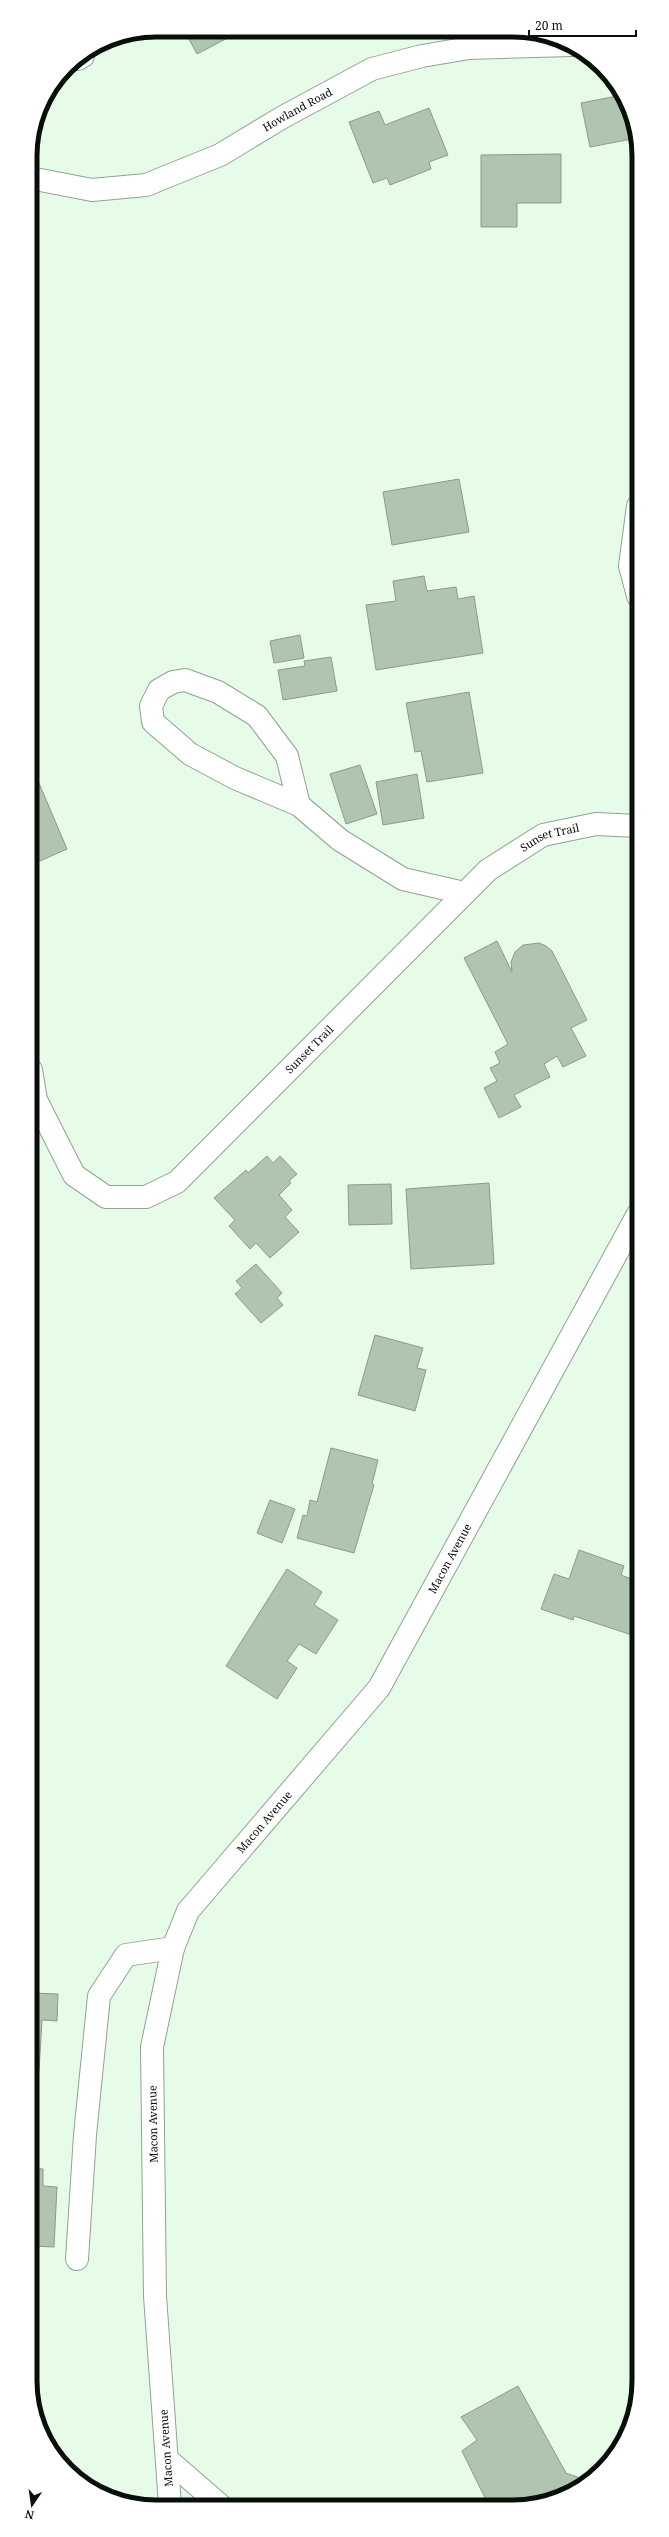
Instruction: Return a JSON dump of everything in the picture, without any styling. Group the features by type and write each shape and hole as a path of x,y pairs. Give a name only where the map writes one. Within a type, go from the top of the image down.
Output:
{"street":[{"name":"Howland Road","path":"37,179 92,190 146,185 220,155 283,117 372,69 422,56 469,48 557,45"},
{"path":"632,551 630,566 632,574"},
{"path":"299,805 287,756 257,716 218,692 185,680 173,682 159,690 151,706 154,722 190,754 235,778 299,805 340,840 402,879 464,893"},
{"name":"Sunset Trail","path":"37,1102 74,1175 106,1197 146,1197 177,1182 488,870 543,835 596,824 632,826"},
{"name":"Macon Avenue","path":"170,2500 155,2296 152,2047 173,1948 188,1911 379,1688 632,1225"},
{"path":"77,2259 85,2135 99,1996 126,1955 173,1948"},
{"path":"167,2459 214,2500"}],"building":[{"path":"188,37 230,37 197,54"},
{"path":"616,96 623,110 631,139 590,147 581,103"},
{"path":"429,108 448,155 429,162 431,169 390,185 387,178 373,183 349,122 379,111 385,125"},
{"path":"561,154 561,203 517,203 517,227 481,227 481,155"},
{"path":"459,479 469,532 392,545 383,492"},
{"path":"424,576 427,591 456,587 458,599 474,596 483,653 376,670 366,605 396,601 393,581"},
{"path":"300,635 304,658 274,663 270,641"},
{"path":"331,657 337,691 283,700 278,670 305,666 304,661"},
{"path":"469,692 483,773 427,782 421,751 415,752 406,703"},
{"path":"360,765 377,814 346,824 330,774"},
{"path":"417,774 424,818 383,825 376,782"},
{"path":"37,778 67,849 37,862"},
{"path":"497,941 512,972 511,962 515,952 523,945 539,943 552,951 587,1020 571,1028 586,1056 563,1067 557,1056 544,1064 550,1077 514,1095 521,1107 499,1118 484,1088 497,1081 490,1068 500,1063 495,1052 508,1044 464,958"},
{"path":"267,1156 273,1163 280,1156 297,1174 289,1181 291,1183 279,1195 292,1210 285,1217 299,1232 270,1258 256,1243 250,1249 229,1226 235,1220 214,1198 246,1170 248,1173"},
{"path":"489,1183 494,1264 411,1269 406,1189"},
{"path":"391,1184 392,1224 349,1225 348,1185"},
{"path":"256,1264 282,1293 277,1298 283,1305 261,1323 235,1294 242,1288 236,1281"},
{"path":"375,1335 423,1348 417,1368 426,1370 415,1411 358,1395"},
{"path":"331,1448 378,1460 372,1484 374,1485 354,1553 297,1538 303,1515 307,1516 310,1500 317,1502"},
{"path":"270,1500 295,1509 282,1543 257,1533"},
{"path":"579,1550 624,1566 621,1575 632,1579 632,1635 574,1616 573,1620 541,1609 554,1574 569,1579"},
{"path":"287,1569 322,1592 314,1605 338,1620 316,1654 299,1644 287,1661 297,1668 277,1699 226,1666"},
{"path":"37,1993 58,1994 57,2021 42,2020 39,2071 37,2071"},
{"path":"37,2168 43,2169 43,2186 57,2187 54,2247 37,2246"},
{"path":"518,2386 566,2473 581,2478 566,2488 544,2496 529,2499 486,2500 462,2451 477,2440 461,2417"}]}
